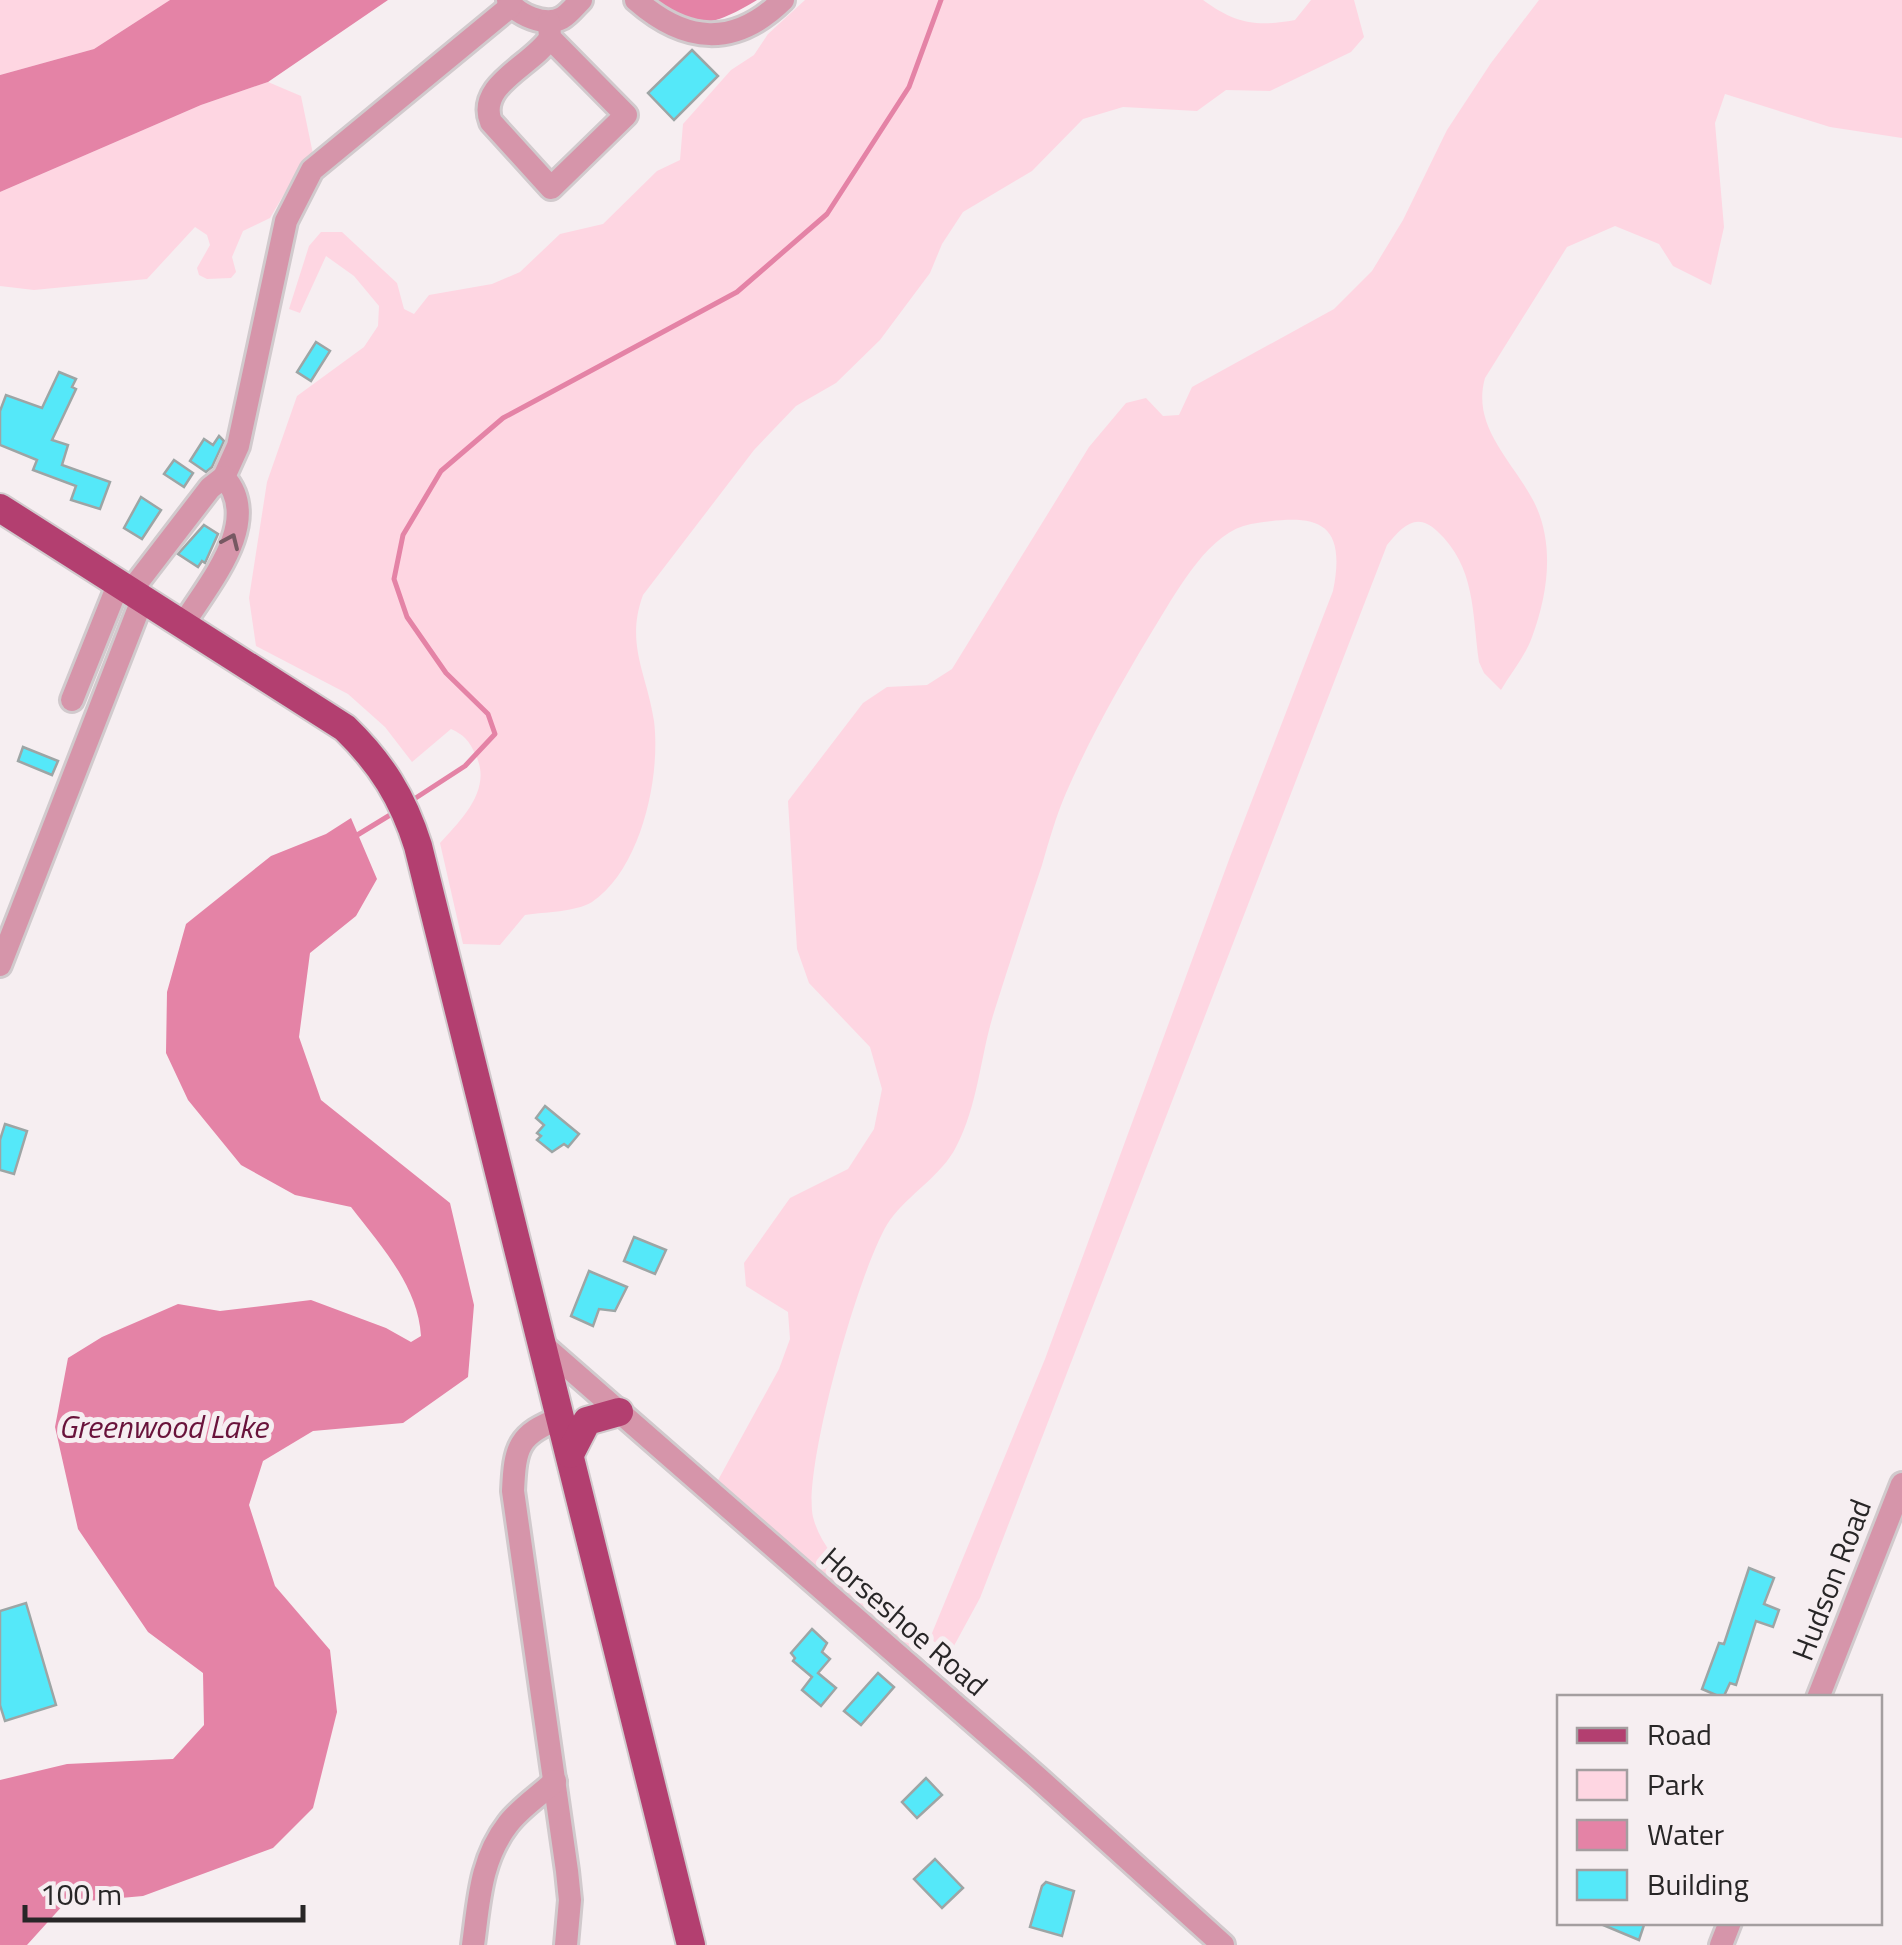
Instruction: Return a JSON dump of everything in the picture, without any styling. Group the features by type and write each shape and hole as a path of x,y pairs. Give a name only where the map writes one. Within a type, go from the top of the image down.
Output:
{"main road":[{"path":"0,508 345,728 384,769 402,800 418,846 530,1303 544,1346 690,1945"},
{"path":"570,1454 587,1422 619,1412"}],"street":[{"path":"72,700 130,593 210,488 224,477 238,446 286,221 312,170 510,3 550,30 626,115 551,188 491,122 488,99 542,50 550,30 581,0"},
{"path":"636,0 659,20 682,31 710,36 748,25 783,0"},
{"path":"183,626 234,539 239,519 235,490 224,477"},
{"path":"0,965 130,593"},
{"name":"Horseshoe Road","path":"544,1346 1223,1945"},
{"path":"560,1418 524,1438 516,1451 513,1491 570,1900 566,1945"},
{"name":"Hudson Road","path":"1819,1695 1902,1484"},
{"path":"474,1945 481,1883 491,1852 508,1823 555,1782"}],"green space":[{"path":"0,0 170,0 94,49 0,75"},
{"path":"805,0 1203,0 1236,19 1269,23 1295,20 1311,0 1354,0 1364,37 1351,52 1270,91 1226,90 1197,111 1123,107 1083,119 1032,171 963,212 942,244 930,273 880,340 836,383 796,406 754,450 643,595 636,629 654,721 654,768 644,820 623,868 592,902 569,910 525,915 500,945 463,944 440,843 465,815 477,793 480,770 470,744 451,729 412,762 385,727 348,694 256,646 249,598 267,482 297,396 364,347 378,326 379,306 354,276 326,256 300,313 289,309 309,246 321,232 342,232 397,283 404,309 414,314 429,295 492,284 520,272 560,234 603,224 657,171 680,160 683,124 731,70 754,55 768,34"},
{"path":"1539,0 1902,0 1902,138 1830,127 1725,94 1715,123 1724,227 1711,285 1673,266 1659,244 1615,226 1567,247 1485,378 1482,396 1489,428 1534,502 1545,535 1545,586 1529,644 1501,690 1479,662 1466,575 1450,545 1429,525 1416,522 1404,527 1387,545 980,1598 949,1655 930,1638 1045,1359 1230,857 1333,591 1335,548 1321,526 1308,521 1251,524 1222,537 1176,592 1110,705 1066,793 995,1009 964,1130 950,1157 890,1220 864,1277 836,1366 816,1457 813,1517 819,1534 841,1565 913,1628 919,1640 916,1654 717,1482 779,1369 790,1339 788,1312 746,1286 744,1263 790,1198 848,1169 874,1129 882,1089 870,1047 809,983 797,949 788,801 863,703 887,687 927,685 952,669 1089,447 1126,403 1146,398 1163,416 1179,415 1192,387 1334,309 1372,271 1403,220 1447,130"},
{"path":"268,82 301,96 313,154 270,218 243,231 232,257 236,272 231,278 207,279 199,275 197,268 210,245 207,235 195,227 147,279 34,290 0,286 0,192 201,105"}],"water":[{"path":"170,0 388,0 268,82 201,105 0,192 0,75 94,49"},
{"path":"652,0 757,0 719,19 689,23 675,18"},
{"name":"Greenwood Lake","path":"351,818 377,879 356,916 310,953 299,1037 321,1100 450,1203 474,1305 468,1377 403,1423 313,1431 263,1461 249,1505 275,1586 330,1650 337,1712 313,1808 273,1848 143,1896 65,1903 27,1945 0,1945 0,1780 67,1764 173,1759 204,1725 203,1673 148,1632 78,1529 55,1427 68,1358 102,1337 178,1304 220,1311 311,1300 386,1328 411,1342 421,1336 405,1283 351,1207 295,1195 241,1165 188,1100 166,1053 167,992 186,924 271,856 326,834"}],"building":[{"path":"692,50 718,76 674,120 648,93"},
{"path":"316,342 330,351 311,381 297,372"},
{"path":"59,372 76,379 72,387 76,389 52,440 68,445 62,465 110,482 100,509 71,500 76,486 33,470 37,460 0,445 0,411 6,395 42,408"},
{"path":"219,436 224,441 212,467 206,472 190,461 204,439 213,445"},
{"path":"174,460 193,473 184,487 164,474"},
{"path":"141,497 161,510 142,539 124,528"},
{"path":"204,525 218,534 205,563 202,561 198,567 178,554"},
{"path":"23,747 58,761 52,775 18,761"},
{"path":"545,1106 579,1134 568,1147 564,1144 552,1152 537,1140 544,1125 536,1118"},
{"path":"5,1124 27,1131 14,1174 0,1170 0,1140"},
{"path":"634,1237 666,1250 655,1274 624,1261"},
{"path":"589,1271 627,1287 615,1311 599,1309 593,1326 571,1316"},
{"path":"1749,1568 1774,1578 1764,1604 1779,1610 1773,1627 1756,1621 1736,1685 1730,1683 1724,1695 1716,1695 1702,1689 1719,1643 1724,1644"},
{"path":"26,1603 56,1705 5,1721 0,1705 0,1611"},
{"path":"812,1629 827,1643 822,1652 830,1659 818,1673 836,1688 821,1706 802,1690 812,1677 793,1661 791,1653"},
{"path":"878,1673 894,1687 861,1725 844,1711"},
{"path":"926,1778 942,1795 917,1818 902,1802"},
{"path":"935,1859 963,1888 942,1908 914,1879"},
{"path":"1046,1882 1074,1891 1062,1936 1030,1927"},
{"path":"1603,1925 1644,1925 1639,1940"}],"waterway":[{"path":"408,803 465,766 495,734 488,714 446,673 407,617 394,579 403,535 441,471 503,418 737,292 827,214 909,87 941,0"},
{"path":"354,837 395,812"}]}
